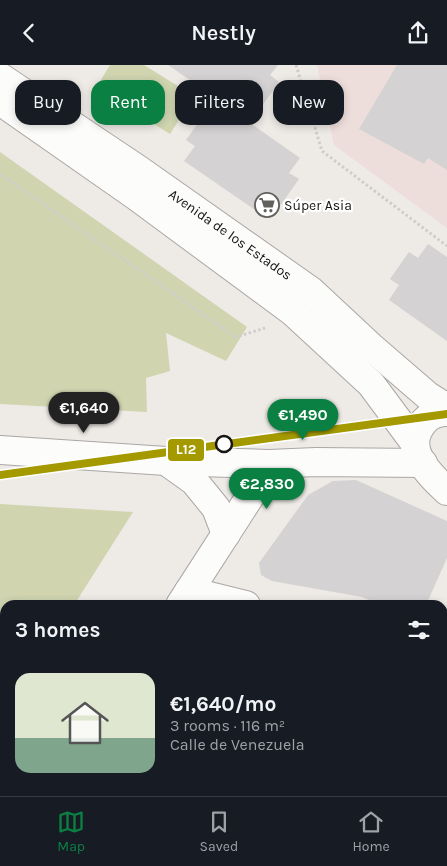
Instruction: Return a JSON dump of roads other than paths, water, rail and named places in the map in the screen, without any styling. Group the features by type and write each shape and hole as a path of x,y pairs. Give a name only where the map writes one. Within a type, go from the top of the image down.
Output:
{"street":[{"name":"Avenida de los Estados","path":"0,77 138,170 310,291 428,396 447,408"},
{"name":"Avenida de los Estados","path":"0,101 136,196 299,317 372,384 418,453 447,491"},
{"path":"0,450 166,461 269,464 316,462 418,453 416,433 428,417 447,413"},
{"path":"166,461 194,481 216,508 226,534"},
{"path":"202,600 184,598 269,464"}],"place":[{"name":"Súper Asia","path":"267,205"}]}
